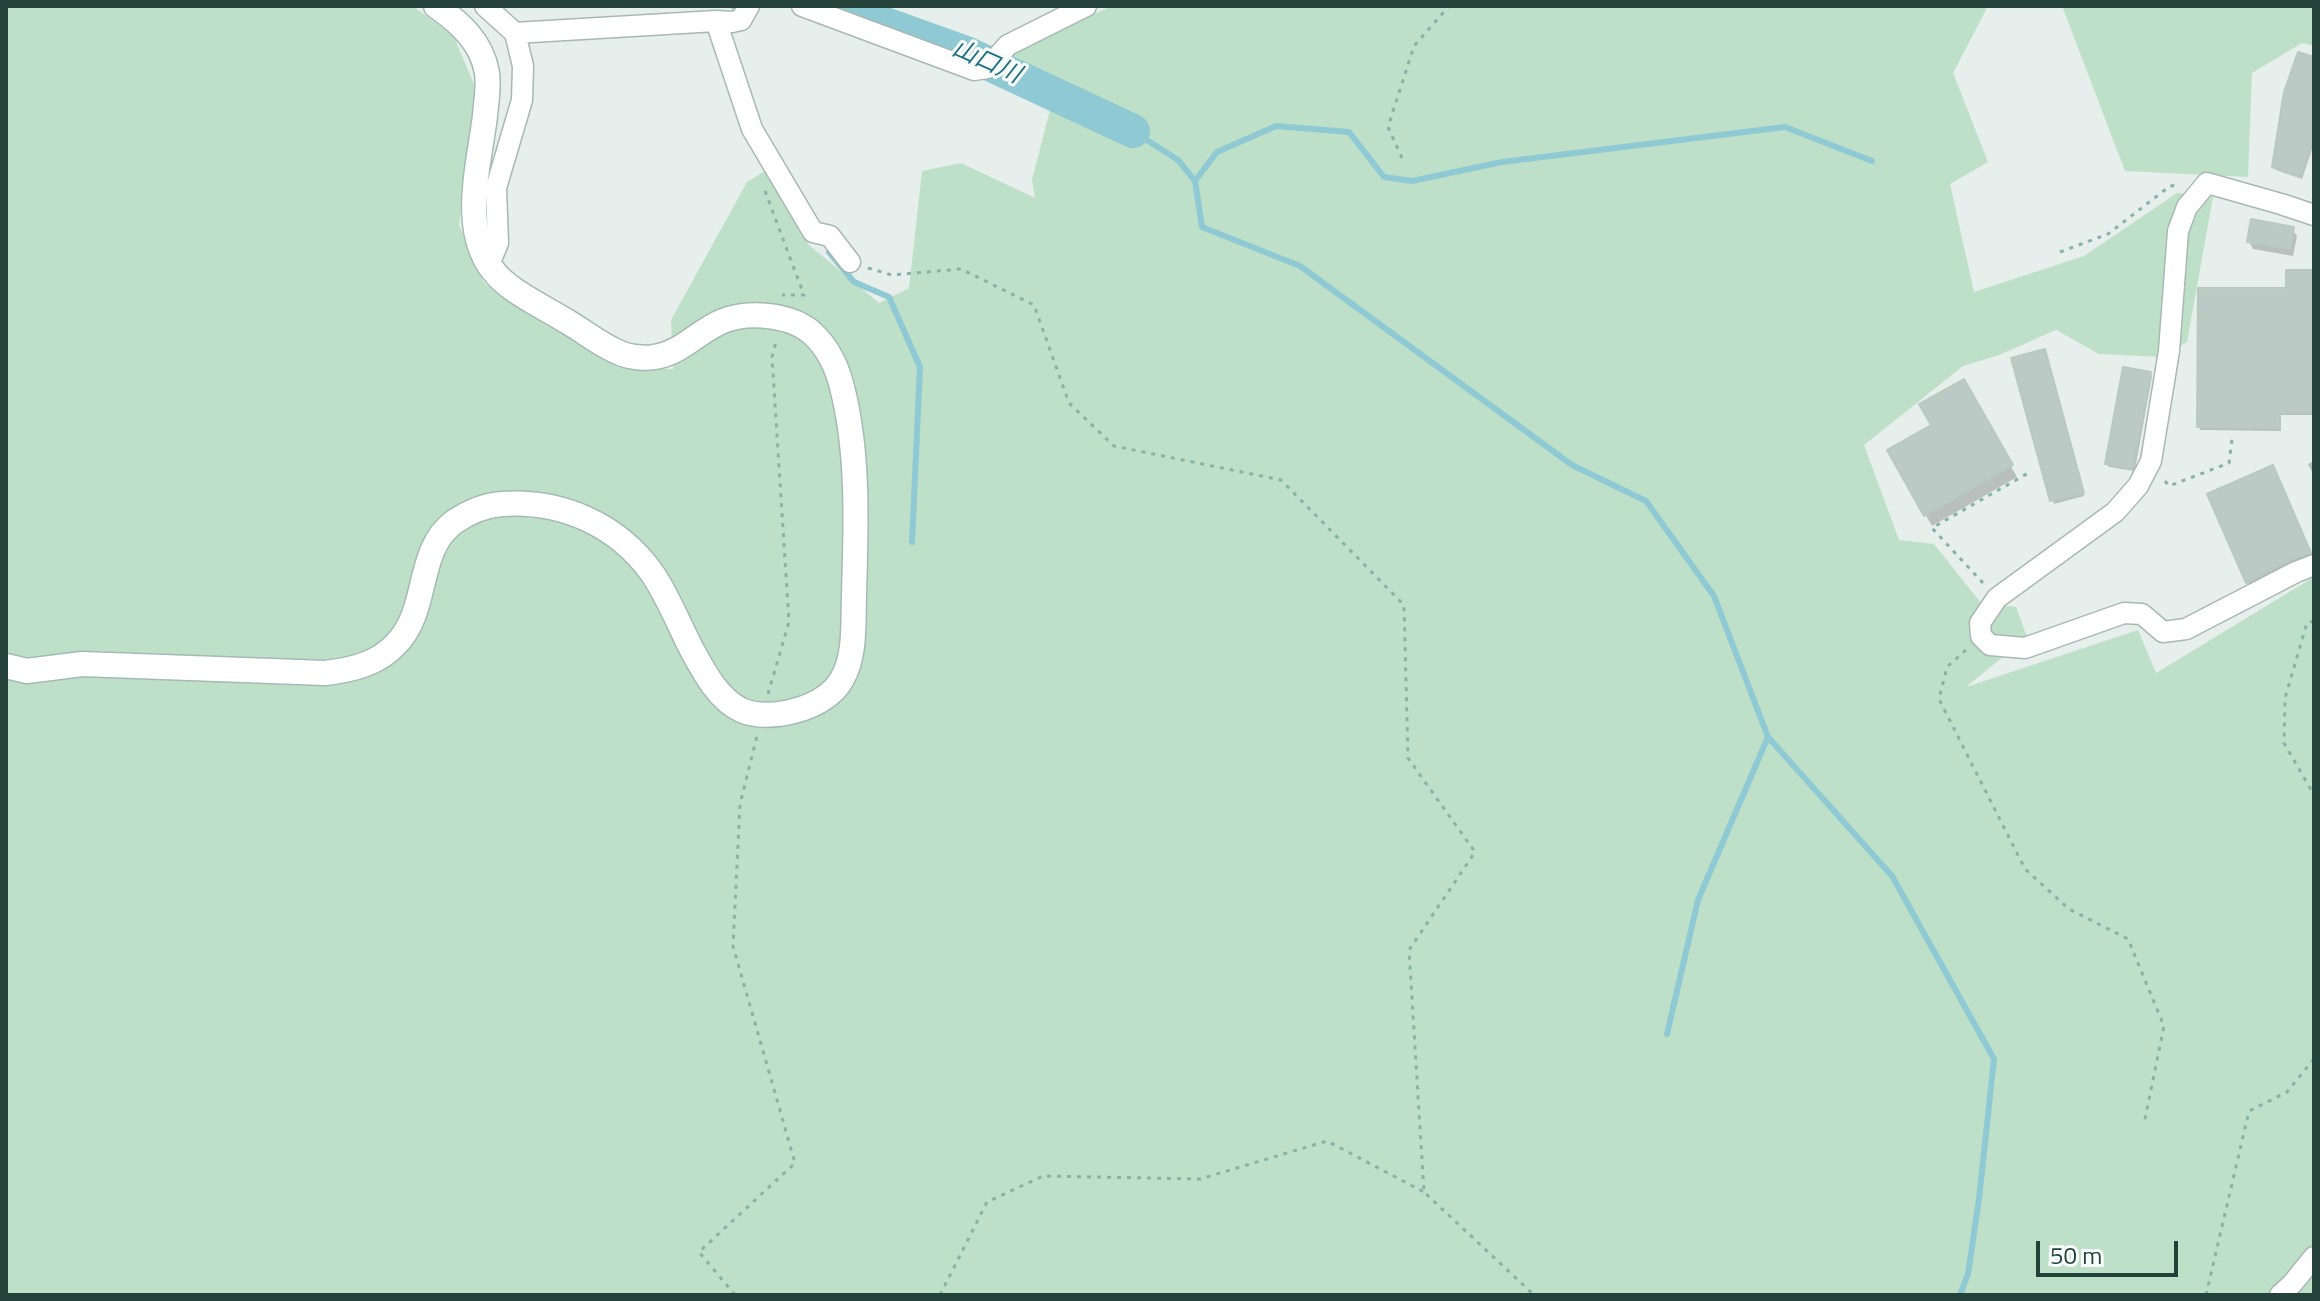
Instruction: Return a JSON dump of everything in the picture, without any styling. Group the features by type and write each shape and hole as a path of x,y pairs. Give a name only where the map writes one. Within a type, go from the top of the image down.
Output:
{"street":[{"path":"6,666 27,671 82,664 325,673 350,670 374,661 395,646 406,632 416,614 432,547 443,530 468,512 495,504 544,504 593,521 623,540 653,574 703,671 723,696 742,710 762,715 787,713 812,705 833,692 843,678 853,643 856,531 851,442 842,385 829,352 810,330 781,307 723,321 679,350 653,358 623,355 509,287 488,267 477,244 473,214 487,102 487,72 476,45 460,23 436,6"},
{"path":"485,6 515,33 523,66 522,100 496,188 498,243 488,267"},
{"path":"515,33 732,22 741,20 749,6"},
{"path":"802,6 974,70 992,61 1008,45 1086,6"},
{"path":"716,21 752,129 813,232 830,236 850,262"},
{"path":"2314,215 2207,183 2187,207 2178,231 2169,351 2151,461 2138,486 2115,512 1997,598 1980,623 1981,636 1990,645 2025,648 2124,613 2142,614 2163,632 2186,629 2314,565"},
{"path":"2280,1295 2314,1257"}],"path":[{"path":"1402,158 1388,127 1414,46 1449,6"},
{"path":"2060,252 2108,234 2170,186 2207,183"},
{"path":"735,1295 699,1252 795,1163 733,946 740,804 789,622 772,357 781,307 804,295 764,184"},
{"path":"850,262 892,275 961,269 1034,305 1069,403 1114,446 1281,480 1404,605 1408,758 1475,852 1409,950 1424,1192"},
{"path":"2151,461 2169,486 2229,463 2232,439"},
{"path":"1997,598 1932,528 2030,472"},
{"path":"2314,621 2307,623 2285,698 2284,743 2314,795"},
{"path":"1981,636 1947,667 1939,699 2025,869 2069,909 2128,939 2164,1026 2144,1124"},
{"path":"2206,1295 2249,1111 2287,1092 2314,1059"},
{"path":"940,1295 987,1202 1043,1176 1200,1179 1327,1141 1424,1192 1534,1295"}],"green space":[{"path":"6,6 413,6 454,37 476,89 459,225 484,283 618,367 673,369 671,320 747,182 765,171 809,245 879,303 909,288 922,171 961,163 1035,198 1032,180 1052,102 996,80 1018,48 1112,6 1988,6 1953,73 1988,162 1950,184 1974,292 2084,256 2177,193 2213,197 2187,342 2162,357 2099,354 2056,330 1999,355 1963,366 1864,445 1899,540 1934,544 1981,603 2016,607 2027,637 1966,687 2138,630 2156,673 2314,577 2314,1295 6,1295"},
{"path":"2062,6 2314,6 2314,46 2302,43 2252,73 2248,177 2125,171"}],"building":[{"path":"2298,52 2314,57 2314,137 2300,177 2272,167 2284,92"},
{"path":"2251,219 2294,227 2290,249 2247,242"},
{"path":"2286,270 2314,270 2314,413 2280,413 2280,428 2197,427 2198,288 2286,288"},
{"path":"2045,349 2084,493 2050,501 2011,358"},
{"path":"2123,367 2151,372 2132,469 2105,464"},
{"path":"1964,379 2013,465 1924,516 1887,450 1931,425 1919,404"},
{"path":"2273,465 2311,553 2290,560 2246,583 2207,494"}],"waterway":[{"name":"山口川","path":"835,6 966,53 1133,131"},
{"path":"1195,181 1217,152 1276,126 1349,132 1384,177 1412,181 1502,162 1785,127 1872,161"},
{"path":"1133,131 1178,160 1195,181 1202,227 1300,266 1572,465 1646,501 1714,596 1768,737 1892,876 1994,1059 1979,1199 1968,1274 1960,1295"},
{"path":"829,252 854,282 889,297 920,367 912,542"},
{"path":"1667,1034 1698,900 1768,737"}]}
